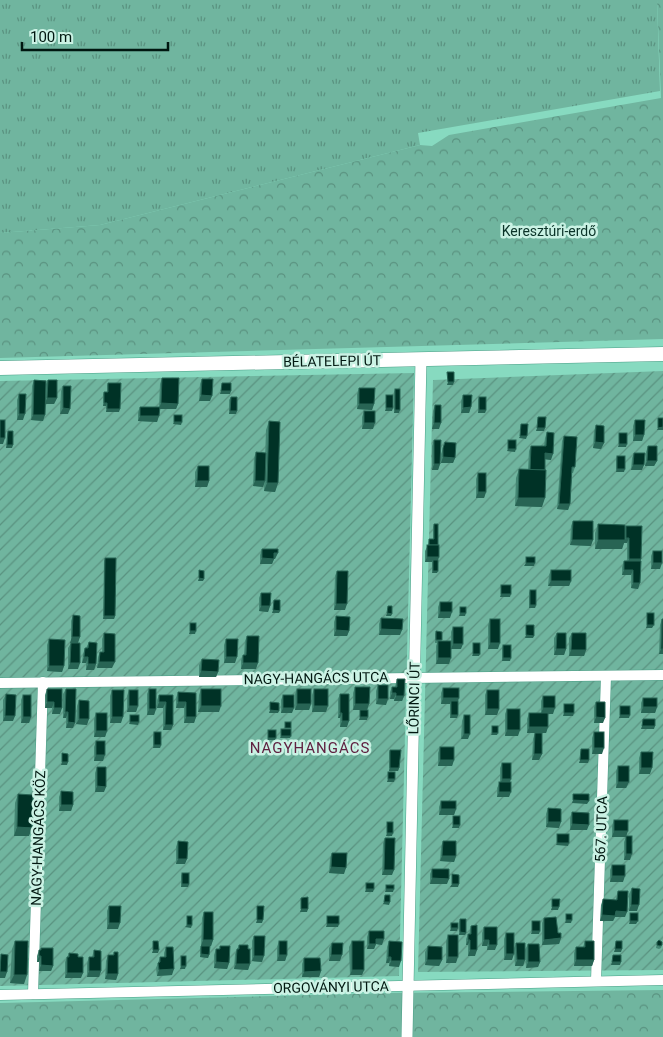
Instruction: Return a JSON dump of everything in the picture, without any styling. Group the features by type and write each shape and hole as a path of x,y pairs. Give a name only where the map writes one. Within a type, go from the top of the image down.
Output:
{"main road":[{"name":"BÉLATELEPI ÚT","path":"0,368 663,354"}],"street":[{"name":"LŐRINCI ÚT","path":"407,1037 421,359"},
{"name":"NAGY-HANGÁCS UTCA","path":"0,683 663,675"},
{"name":"567. UTCA","path":"596,981 606,676"},
{"name":"NAGY-HANGÁCS KÖZ","path":"34,994 43,682"},
{"name":"ORGOVÁNYI UTCA","path":"0,995 663,980"}],"green space":[{"path":"0,0 657,0 660,91 418,133 420,145 100,225 0,233"},
{"name":"Keresztúri-erdő","path":"657,0 663,0 663,339 0,358 0,233 100,225 420,145 432,146 449,135 661,98"},
{"path":"663,371 663,970 418,972 433,380"},
{"path":"414,373 399,976 0,986 0,381"},
{"path":"663,990 663,1037 0,1037 0,1003 387,993"}],"building":[{"path":"447,372 454,372 454,382 448,382"},
{"path":"162,378 179,378 178,404 161,403"},
{"path":"202,379 213,379 212,396 201,395"},
{"path":"34,380 46,381 45,415 33,415"},
{"path":"48,380 57,380 57,398 47,398"},
{"path":"108,383 121,383 120,409 107,409 107,403 104,403 104,392 108,392"},
{"path":"222,383 231,383 231,391 221,391"},
{"path":"63,386 71,386 70,409 63,408"},
{"path":"359,388 375,388 374,404 359,404"},
{"path":"395,389 400,389 400,410 395,410"},
{"path":"19,394 26,394 25,414 19,414"},
{"path":"386,395 393,395 393,408 386,408"},
{"path":"463,395 472,395 471,407 463,408"},
{"path":"231,397 237,397 237,411 230,411"},
{"path":"479,397 486,397 486,410 479,410"},
{"path":"435,405 441,405 441,423 434,423"},
{"path":"140,407 160,407 159,416 140,416"},
{"path":"364,411 375,411 375,423 364,423"},
{"path":"174,415 182,415 182,422 174,422"},
{"path":"538,417 546,417 545,428 537,428"},
{"path":"658,418 663,418 663,427 658,428"},
{"path":"0,420 5,420 5,438 0,438"},
{"path":"635,420 645,420 644,435 635,435"},
{"path":"269,421 280,422 278,483 267,483"},
{"path":"521,424 528,424 527,436 520,436"},
{"path":"596,425 604,426 604,443 595,442"},
{"path":"8,431 13,431 13,445 7,445"},
{"path":"547,432 554,433 553,454 545,453 545,470 530,470 531,446 546,446"},
{"path":"619,433 627,433 627,444 619,444"},
{"path":"564,436 577,437 575,467 572,467 570,504 559,504"},
{"path":"434,440 441,440 440,464 434,464"},
{"path":"508,440 516,440 516,449 508,449"},
{"path":"445,442 456,443 455,458 443,457"},
{"path":"648,446 657,446 657,461 647,461"},
{"path":"256,452 266,453 265,481 255,481"},
{"path":"634,453 645,453 644,465 633,465"},
{"path":"617,456 625,456 625,469 617,469"},
{"path":"198,466 209,466 209,481 197,481"},
{"path":"519,469 546,470 545,498 518,498"},
{"path":"478,473 486,473 486,492 478,492"},
{"path":"573,521 593,521 593,540 572,540"},
{"path":"434,524 438,524 438,545 429,545 429,539 434,539"},
{"path":"598,524 625,525 625,540 598,540"},
{"path":"626,526 642,526 641,559 629,559 629,538 626,538"},
{"path":"427,545 439,545 439,557 427,557"},
{"path":"262,549 278,549 278,553 274,553 274,559 262,558"},
{"path":"653,551 662,551 662,563 653,563"},
{"path":"526,557 535,557 535,563 526,563"},
{"path":"105,558 116,558 115,616 104,616"},
{"path":"433,560 438,560 438,571 433,571"},
{"path":"624,561 641,561 640,583 633,583 633,570 624,570"},
{"path":"199,570 204,571 204,579 199,578"},
{"path":"551,570 571,570 571,581 551,581"},
{"path":"337,571 348,571 347,604 336,604"},
{"path":"501,585 511,585 511,594 501,594"},
{"path":"530,590 536,590 536,605 530,605"},
{"path":"261,593 271,593 270,606 261,606"},
{"path":"274,600 280,600 280,611 273,610"},
{"path":"440,602 452,602 452,612 440,612"},
{"path":"388,606 392,606 392,614 387,613"},
{"path":"460,607 466,607 466,613 460,613"},
{"path":"647,613 654,613 654,625 647,625"},
{"path":"73,615 80,616 80,637 72,637"},
{"path":"336,616 350,617 349,631 336,630"},
{"path":"381,618 403,619 402,630 381,629"},
{"path":"490,619 500,619 500,643 490,643"},
{"path":"662,619 663,649 661,649"},
{"path":"190,623 196,623 196,631 190,631"},
{"path":"526,625 534,625 534,636 526,635"},
{"path":"453,627 463,627 463,644 453,644"},
{"path":"436,631 442,632 442,640 436,640"},
{"path":"104,633 115,634 115,662 99,662 100,652 104,652"},
{"path":"557,633 566,633 566,649 556,649"},
{"path":"572,633 586,633 586,650 571,650"},
{"path":"247,636 259,636 258,663 243,663 243,655 246,655"},
{"path":"49,639 65,640 64,666 49,666"},
{"path":"226,639 238,639 237,657 226,657"},
{"path":"438,641 451,641 451,658 438,658"},
{"path":"89,642 97,643 96,664 88,664 88,657 84,657 85,648 88,648"},
{"path":"71,643 80,643 80,663 70,663"},
{"path":"473,643 480,643 480,654 473,654"},
{"path":"503,645 511,645 511,658 503,658"},
{"path":"202,659 219,660 218,672 201,671"},
{"path":"397,679 405,679 404,696 396,696 396,693 392,693 392,687 397,687"},
{"path":"378,685 388,685 388,699 378,699"},
{"path":"355,687 370,687 369,704 355,704"},
{"path":"443,688 459,688 459,698 443,698"},
{"path":"47,689 62,689 62,708 54,708 54,702 47,702"},
{"path":"66,689 76,689 75,723 68,722 68,712 65,712"},
{"path":"149,689 156,689 156,709 149,709"},
{"path":"201,689 221,689 221,706 201,706"},
{"path":"297,689 311,689 311,704 297,704"},
{"path":"314,689 328,689 328,706 314,706"},
{"path":"112,690 124,690 123,717 112,717"},
{"path":"129,690 138,690 138,706 129,706"},
{"path":"487,690 499,690 499,709 487,709"},
{"path":"178,692 196,693 196,717 186,717 186,702 178,702"},
{"path":"6,694 16,695 15,716 5,716"},
{"path":"340,694 349,694 349,721 342,721"},
{"path":"23,695 31,695 31,717 23,717"},
{"path":"159,695 173,695 173,725 165,725 166,702 159,702"},
{"path":"283,695 294,695 294,708 283,708"},
{"path":"543,696 555,696 555,708 543,708"},
{"path":"643,698 657,698 657,707 643,707"},
{"path":"79,700 89,701 89,719 79,719"},
{"path":"451,701 458,701 458,715 451,715"},
{"path":"270,702 279,703 279,711 270,710"},
{"path":"596,702 605,702 605,718 596,717"},
{"path":"564,704 574,704 574,713 564,713"},
{"path":"620,706 630,706 630,715 620,715"},
{"path":"507,709 520,709 520,730 507,730"},
{"path":"360,710 368,710 368,717 360,717"},
{"path":"96,713 107,713 107,731 96,731"},
{"path":"529,713 548,713 548,727 529,727"},
{"path":"130,715 139,715 139,722 130,722"},
{"path":"464,715 470,715 470,734 464,734"},
{"path":"643,719 655,719 655,726 642,726"},
{"path":"285,722 291,722 291,728 285,728"},
{"path":"492,726 498,726 498,733 492,733"},
{"path":"281,729 291,729 291,736 281,736"},
{"path":"268,730 276,730 276,738 268,738"},
{"path":"154,732 161,732 161,745 154,745"},
{"path":"594,732 604,732 604,748 594,748"},
{"path":"535,733 542,733 542,754 534,754"},
{"path":"96,741 105,741 105,755 96,755"},
{"path":"440,747 454,747 454,760 440,760"},
{"path":"581,749 589,749 589,760 580,760"},
{"path":"390,750 401,750 399,768 390,768"},
{"path":"641,752 653,752 652,768 641,768"},
{"path":"62,753 68,754 68,762 62,762"},
{"path":"502,763 511,763 511,779 502,779"},
{"path":"618,766 629,766 629,782 618,782"},
{"path":"97,767 106,767 106,787 97,786"},
{"path":"388,772 395,772 395,779 388,779"},
{"path":"499,782 511,782 511,792 499,792"},
{"path":"61,791 73,792 73,805 61,805"},
{"path":"18,794 33,795 32,828 17,827"},
{"path":"573,794 589,794 589,801 573,800"},
{"path":"441,801 456,801 456,809 441,809"},
{"path":"548,808 561,809 561,822 548,822"},
{"path":"572,812 589,813 589,825 572,824"},
{"path":"453,816 460,816 460,825 453,825"},
{"path":"614,820 628,820 628,831 614,831"},
{"path":"387,822 393,822 393,833 387,833"},
{"path":"557,834 569,834 569,843 557,843"},
{"path":"626,836 632,836 632,854 626,854"},
{"path":"385,838 395,838 394,870 384,870"},
{"path":"178,841 188,842 187,859 178,859"},
{"path":"443,841 456,841 456,856 442,856"},
{"path":"332,853 347,853 346,868 331,867"},
{"path":"612,865 625,865 625,876 612,876"},
{"path":"432,869 449,869 449,879 432,878"},
{"path":"182,873 189,873 189,884 182,884"},
{"path":"452,874 459,875 459,884 452,884"},
{"path":"366,883 374,883 374,889 366,889"},
{"path":"386,885 394,885 394,889 386,889"},
{"path":"632,888 640,889 639,905 631,905"},
{"path":"618,891 628,891 627,912 616,911 615,916 602,915 603,899 617,900"},
{"path":"385,895 390,895 390,902 384,902"},
{"path":"308,897 308,909 301,909 301,898"},
{"path":"552,899 560,899 559,907 552,907"},
{"path":"109,906 121,906 120,923 109,923"},
{"path":"257,906 264,906 263,920 257,920"},
{"path":"204,912 213,912 213,940 203,940"},
{"path":"630,913 638,913 638,921 630,921"},
{"path":"566,914 572,914 572,920 566,920"},
{"path":"187,916 192,916 192,925 187,925"},
{"path":"327,916 339,916 339,924 327,924"},
{"path":"556,917 558,933 561,933 561,938 544,940 544,918"},
{"path":"460,919 466,919 466,933 460,932"},
{"path":"532,921 540,921 540,931 532,931"},
{"path":"451,923 458,923 458,928 451,928"},
{"path":"477,925 477,950 470,950 468,934 471,934 471,926"},
{"path":"484,927 497,927 497,945 489,945 489,940 484,940"},
{"path":"369,931 384,931 384,939 376,939 376,944 369,944"},
{"path":"506,933 514,933 514,954 506,954"},
{"path":"448,935 458,935 458,957 448,957"},
{"path":"254,936 265,936 264,956 254,956"},
{"path":"659,940 662,942 660,946 657,945"},
{"path":"15,941 28,941 27,975 14,975"},
{"path":"153,941 158,941 159,950 153,950"},
{"path":"279,941 287,941 287,955 279,955"},
{"path":"352,941 364,941 364,970 352,970"},
{"path":"389,941 402,942 401,961 391,961 391,957 388,957"},
{"path":"585,941 594,941 594,960 576,960 576,947 585,947"},
{"path":"616,941 622,941 622,949 615,949"},
{"path":"332,943 343,943 342,955 331,955"},
{"path":"516,943 525,943 525,960 517,960"},
{"path":"528,944 539,944 540,962 528,962"},
{"path":"239,945 248,945 248,949 250,949 250,964 236,964"},
{"path":"201,946 210,946 209,955 201,954"},
{"path":"220,946 230,946 229,963 216,962 216,949 220,949"},
{"path":"428,946 442,947 442,960 427,960"},
{"path":"166,947 173,947 174,969 159,970 158,963 160,962 160,957 166,957"},
{"path":"41,948 53,948 53,966 41,965 39,950"},
{"path":"94,950 101,951 101,971 89,971 89,957 94,957"},
{"path":"114,952 118,952 118,974 107,974 108,955 114,955"},
{"path":"69,953 78,954 78,957 83,957 83,973 67,973 67,957 69,957"},
{"path":"1,954 8,955 7,972 0,972"},
{"path":"613,955 621,955 621,962 612,962"},
{"path":"181,956 186,956 186,966 181,966"},
{"path":"304,958 320,958 321,971 304,972"}],"district":[{"name":"NAGYHANGÁCS","path":"310,748"}]}
